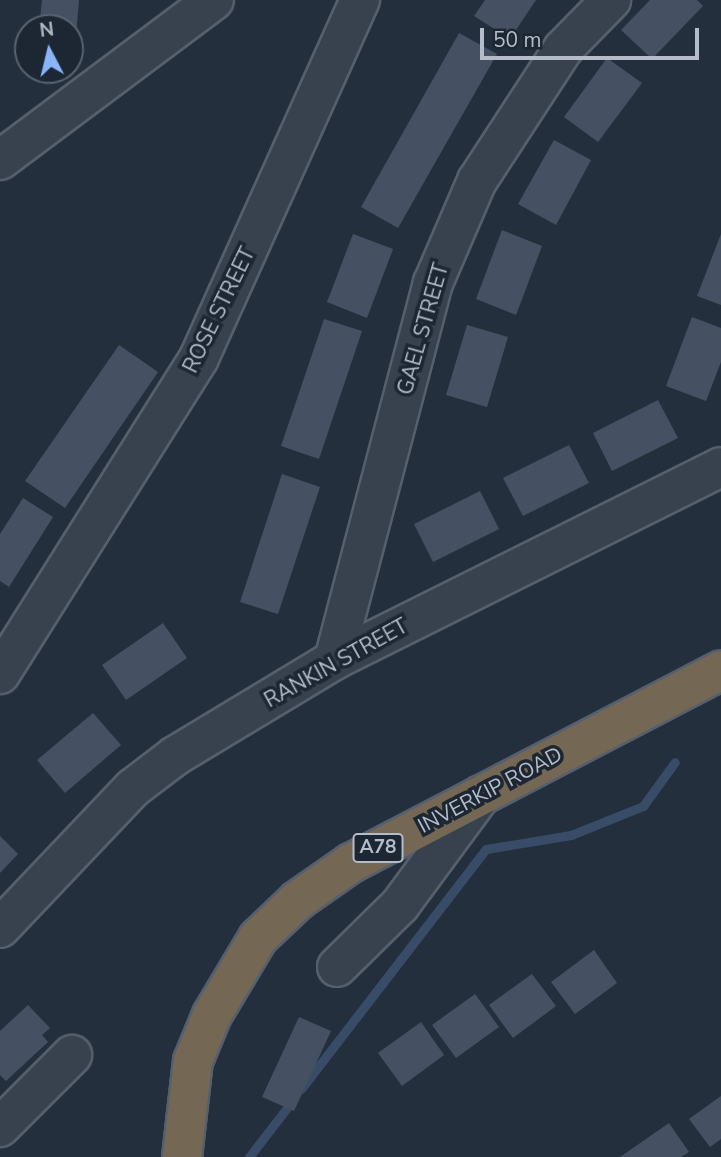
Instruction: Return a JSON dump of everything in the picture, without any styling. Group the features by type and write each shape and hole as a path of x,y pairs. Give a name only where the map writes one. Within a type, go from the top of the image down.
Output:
{"highway":[{"name":"INVERKIP ROAD","path":"182,1157 193,1061 212,1015 257,938 298,900 351,863 721,670"}],"street":[{"path":"1,156 214,0"},
{"name":"ROSE STREET","path":"0,674 199,358 360,0"},
{"name":"GAEL STREET","path":"334,660 433,283 477,181 563,49 611,0"},
{"name":"RANKIN STREET","path":"0,928 133,788 175,756 334,660 721,467"},
{"path":"337,967 400,905 481,795"},
{"path":"0,1127 72,1055"}],"building":[{"path":"42,0 79,0 78,14 40,14"},
{"path":"485,0 536,0 510,39 474,16"},
{"path":"650,0 697,0 703,6 652,59 621,30"},
{"path":"459,33 497,54 398,228 361,207"},
{"path":"607,58 642,83 598,142 564,117"},
{"path":"554,140 591,160 556,225 518,204"},
{"path":"502,230 542,246 516,315 476,299"},
{"path":"353,234 393,249 367,318 327,302"},
{"path":"721,234 721,305 697,296"},
{"path":"692,317 721,328 721,362 706,401 666,386"},
{"path":"324,319 362,331 319,459 281,446"},
{"path":"467,325 508,337 487,407 446,395"},
{"path":"119,345 158,372 65,508 25,481"},
{"path":"658,400 678,438 612,471 593,433"},
{"path":"569,445 589,483 523,516 503,478"},
{"path":"282,474 320,487 278,614 240,602"},
{"path":"480,491 499,529 433,562 414,524"},
{"path":"23,498 53,517 9,587 0,581 0,534"},
{"path":"163,623 187,658 126,700 102,665"},
{"path":"93,713 121,745 65,793 37,760"},
{"path":"0,836 18,854 0,873"},
{"path":"594,950 617,983 575,1014 551,982"},
{"path":"532,974 556,1006 513,1038 489,1005"},
{"path":"475,994 499,1027 456,1058 432,1025"},
{"path":"28,1005 50,1028 42,1035 48,1042 6,1081 0,1075 0,1031"},
{"path":"299,1017 331,1031 294,1111 262,1097"},
{"path":"421,1022 444,1055 402,1086 378,1053"},
{"path":"721,1096 721,1139 710,1147 689,1119"},
{"path":"669,1123 689,1152 681,1157 620,1157"}],"waterway":[{"path":"301,1089 486,849 571,835 643,806 675,762"},
{"path":"249,1157 293,1100"}]}
